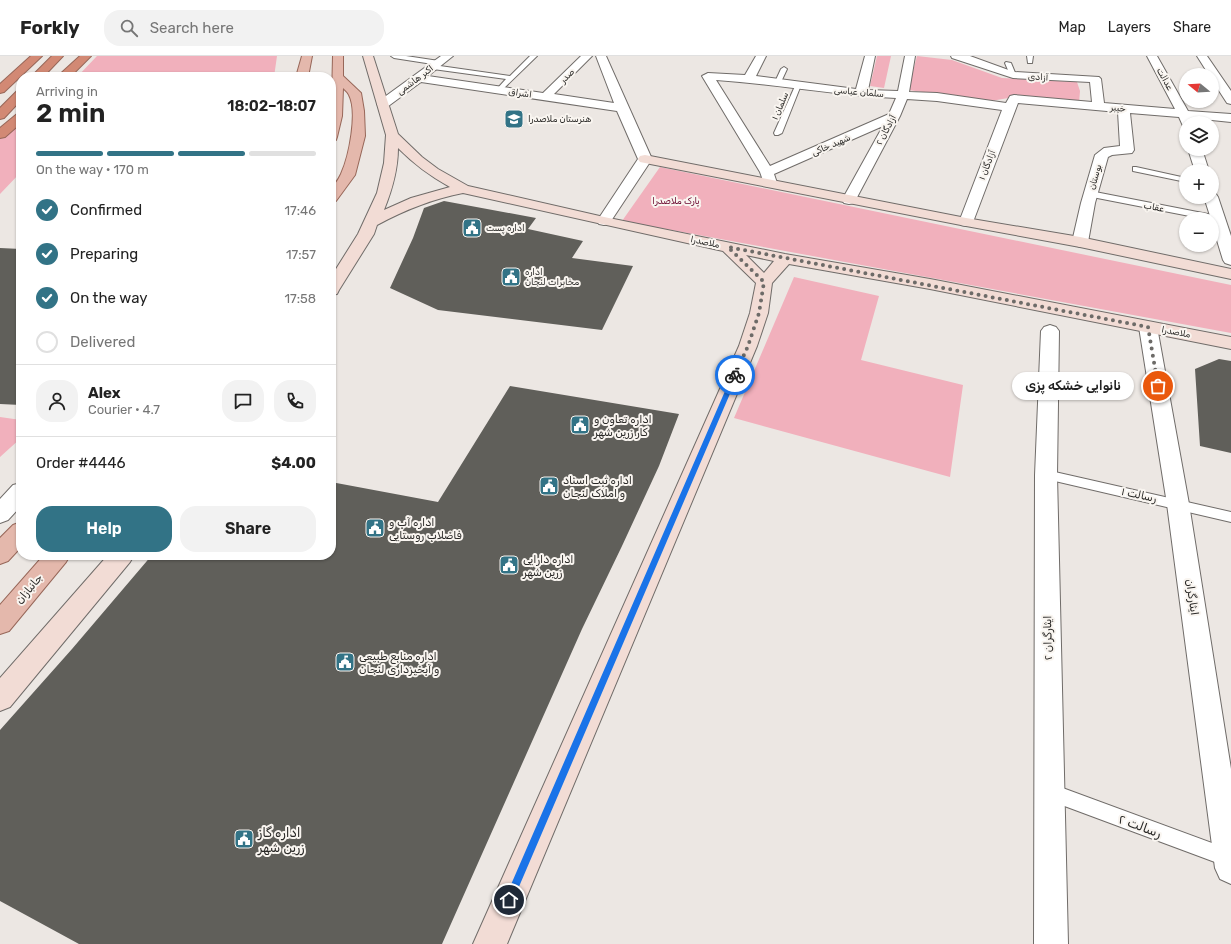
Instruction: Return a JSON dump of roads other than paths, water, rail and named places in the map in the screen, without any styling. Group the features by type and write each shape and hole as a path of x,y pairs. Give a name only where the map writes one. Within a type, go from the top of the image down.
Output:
{"highway":[{"path":"1,90 28,56"},
{"path":"20,72 37,56"},
{"path":"42,72 58,56"},
{"path":"69,72 86,56"},
{"path":"1,90 16,76"},
{"path":"0,115 16,98"},
{"path":"0,134 16,121"}],"main road":[{"path":"303,72 307,56"},
{"path":"336,116 338,56"},
{"path":"336,191 348,175 358,136 358,111 355,93 338,78"},
{"path":"0,554 16,536"},
{"name":"جانبازان","path":"0,624 54,560"}],"street":[{"path":"336,282 372,222 384,193 391,163 392,135 368,56"},
{"name":"صدر","path":"546,96 587,56"},
{"path":"601,56 645,159"},
{"path":"749,79 761,56"},
{"path":"861,93 870,56"},
{"name":"آزادگان ۲","path":"849,200 894,116 903,95 910,56"},
{"name":"آزادی","path":"956,56 969,57 1013,75 1096,79 1098,106"},
{"name":"عدالت","path":"1152,56 1185,116"},
{"path":"1202,56 1231,100"},
{"name":"اکبر هاشمی","path":"383,104 440,62"},
{"name":"سلمان عباسی","path":"769,178 708,76 778,82 861,93 937,97 1009,107"},
{"name":"اشراق","path":"419,78 622,108"},
{"name":"خیبر","path":"1009,107 1014,99 1098,106 1179,117"},
{"name":"آزادگان ۱","path":"966,222 1009,107"},
{"name":"بوستان","path":"1080,242 1090,194 1102,155 1109,151 1127,150 1124,109"},
{"name":"شهید خاکی","path":"769,178 894,116"},
{"name":"خیبر","path":"1219,118 1231,118"},
{"path":"392,135 417,160 433,172 463,189"},
{"path":"645,159 769,178 849,200 1080,242 1231,274"},
{"path":"604,221 645,159"},
{"path":"372,222 392,211 428,196 463,189"},
{"name":"ملاصدرا","path":"463,189 604,221 785,259 930,284 1231,343"},
{"path":"1219,223 1231,260"},
{"path":"728,247 764,282"},
{"path":"490,944 748,346 759,313 764,282 785,259"},
{"name":"ایثارگران","path":"1148,327 1178,504 1231,862"},
{"name":"ایثارگران ۲","path":"1050,332 1046,475 1051,944"},
{"path":"0,514 16,496"},
{"path":"0,698 118,560"}],"lane":[{"path":"394,56 440,62 511,78"},
{"path":"499,90 534,56"},
{"path":"1008,63 1013,75"},
{"path":"778,82 784,69"},
{"name":"سلمان ۱","path":"778,133 798,85"},
{"path":"1136,169 1179,178"},
{"name":"عقاب","path":"1090,194 1179,212"},
{"name":"رسالت ۱","path":"1046,475 1231,517"},
{"name":"رسالت ۲","path":"1049,792 1231,862"}],"place":[{"name":"هنرستان ملاصدرا","path":"514,119"},
{"name":"اداره پست","path":"472,228"},
{"name":"اداره مخابرات لنجان","path":"511,277"},
{"name":"نانوایی خشکه پزی","path":"1158,386"},
{"name":"اداره تعاون و کار زرین شهر","path":"580,425"},
{"name":"اداره ثبت اسناد و املاک لنجان","path":"549,486"},
{"name":"اداره آب و فاضلاب روستایی","path":"375,528"},
{"name":"اداره دارایی زرین شهر","path":"509,565"},
{"name":"اداره منابع طبیعی و آبخیزداری لنجان","path":"345,662"},
{"name":"اداره گاز زرین شهر","path":"244,839"}],"park label":[{"name":"پارک ملاصدرا","path":"676,201"}]}
